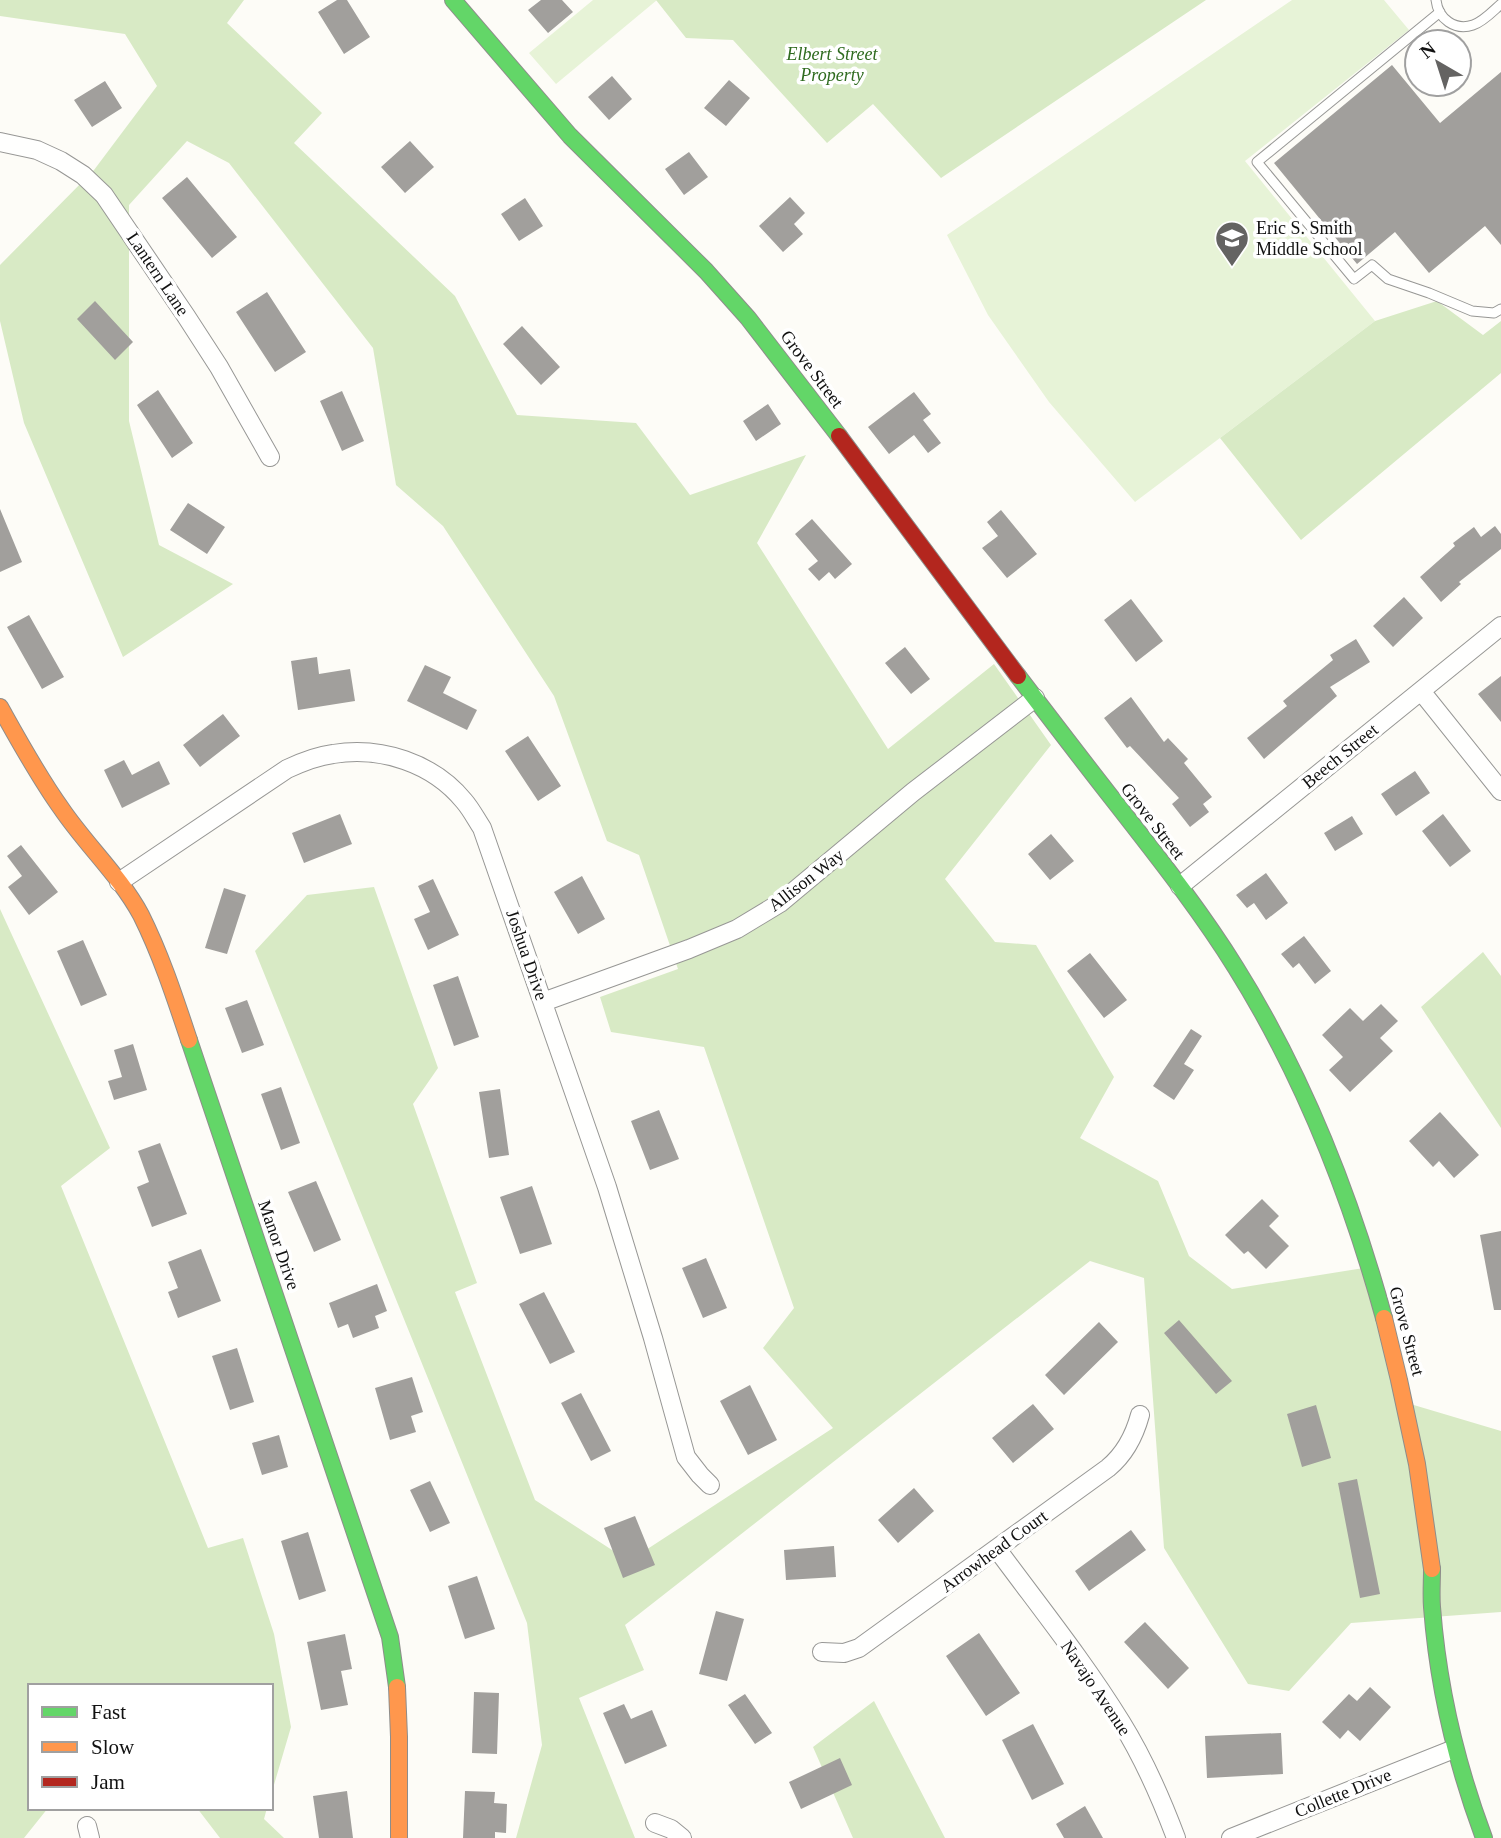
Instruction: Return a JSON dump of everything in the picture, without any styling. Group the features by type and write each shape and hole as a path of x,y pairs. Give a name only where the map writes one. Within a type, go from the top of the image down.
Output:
{"street":[{"name":"Grove Street","path":"453,0 570,136 706,271 748,318 1180,886 1249,988 1289,1064 1330,1152 1371,1272 1399,1373 1416,1451 1431,1556 1437,1658 1454,1749 1484,1838"},
{"name":"Lantern Lane","path":"0,142 37,150 61,161 83,175 104,195 187,316 270,457"},
{"name":"Beech Street","path":"1180,886 1501,626"},
{"path":"1421,691 1501,791"},
{"name":"Allison Way","path":"543,1002 737,929 780,903 913,792 1035,698"},
{"name":"Manor Drive","path":"0,707 26,755 61,809 119,882 140,914 166,971 390,1637 397,1671 399,1701 399,1838"},
{"name":"Joshua Drive","path":"119,882 287,769 332,754 379,753 403,760 423,768 446,783 464,801 482,828 607,1187 686,1457 710,1485"},
{"name":"Arrowhead Court","path":"822,1651 845,1653 859,1648 1113,1464 1126,1450 1140,1415"},
{"name":"Navajo Avenue","path":"997,1549 1095,1682 1122,1724 1161,1798 1176,1838"},
{"name":"Collette Drive","path":"1231,1838 1454,1749"},
{"path":"655,1823 671,1829 682,1838"}],"lane":[{"path":"1436,0 1437,7 1446,21 1458,27 1475,25 1501,4"},
{"path":"1440,12 1257,162 1354,279 1372,265 1388,279 1472,311 1494,313 1501,309"}],"green space":[{"path":"0,0 244,0 227,23 322,113 294,143 455,296 517,415 636,423 690,495 806,455 757,543 888,749 994,664 1051,745 945,879 995,942 1036,945 1114,1077 1080,1138 1158,1181 1189,1256 1232,1289 1370,1267 1407,1403 1501,1431 1501,1612 1351,1623 1289,1691 1248,1684 1164,1548 1144,1278 1090,1261 625,1625 644,1670 579,1698 635,1838 516,1838 542,1745 527,1623 255,951 307,895 374,887 438,1068 413,1104 477,1283 455,1292 535,1500 629,1561 833,1428 763,1348 794,1308 704,1047 611,1032 600,997 678,969 639,855 607,841 554,696 443,526 396,485 373,348 229,163 187,141 129,205 129,421 159,545 233,584 123,657 24,423 0,321 0,265 94,170 157,86 125,34 0,16"},
{"path":"593,0 657,0 556,84 529,53"},
{"name":"Elbert Street Property","path":"656,0 1206,0 941,178 873,104 827,143 733,40 686,38"},
{"name":"Eric S. Smith Middle School","path":"1292,0 1384,0 1407,28 1403,28 1403,35 1245,161 1375,321 1135,502 1049,402 988,315 947,235"},
{"path":"1437,301 1483,335 1501,321 1501,373 1301,540 1220,438 1375,321"},
{"path":"0,909 110,1148 61,1186 208,1548 243,1538 274,1634 291,1727 273,1788 273,1684 28,1684 28,1810 46,1810 24,1838 0,1838"},
{"path":"1483,952 1501,976 1501,1128 1421,1007"},
{"path":"874,1701 945,1838 853,1838 813,1747"},
{"path":"199,1810 266,1810 264,1819 284,1838 220,1838"}],"building":[{"path":"337,0 347,0 370,37 344,54 318,12"},
{"path":"541,0 562,0 573,12 548,33 528,10"},
{"path":"1392,65 1403,78 1403,98 1419,98 1440,123 1501,72 1501,245 1485,226 1429,273 1395,232 1357,264 1274,163"},
{"path":"612,76 632,99 609,120 588,97"},
{"path":"729,80 750,98 726,126 704,108"},
{"path":"105,81 122,108 92,127 74,100"},
{"path":"410,141 434,167 405,193 381,167"},
{"path":"689,152 708,177 684,195 665,169"},
{"path":"187,177 237,237 212,258 162,198"},
{"path":"790,197 805,213 794,224 803,234 783,252 759,226"},
{"path":"525,198 543,226 519,241 501,214"},
{"path":"267,292 306,352 275,372 236,312"},
{"path":"95,301 133,342 115,360 77,319"},
{"path":"522,326 560,367 541,385 503,344"},
{"path":"158,390 193,443 172,458 137,405"},
{"path":"342,391 364,441 342,451 320,401"},
{"path":"914,392 931,414 923,420 941,443 928,453 914,435 889,454 868,427"},
{"path":"768,404 781,424 756,441 743,421"},
{"path":"188,503 225,527 207,554 170,530"},
{"path":"0,509 22,562 0,572"},
{"path":"1001,510 1037,554 1007,578 982,548 998,536 987,522"},
{"path":"812,519 852,564 835,579 829,572 819,581 808,569 818,561 795,534"},
{"path":"1495,526 1501,534 1501,549 1459,582 1461,584 1441,602 1420,577 1455,546 1453,543 1474,527 1481,537"},
{"path":"1404,597 1423,618 1393,647 1373,626"},
{"path":"1131,599 1163,641 1136,662 1104,620"},
{"path":"29,615 64,677 42,689 7,627"},
{"path":"1356,639 1370,662 1330,687 1337,696 1264,759 1247,738 1287,706 1283,701 1333,660 1330,655"},
{"path":"905,647 930,679 911,694 885,663"},
{"path":"317,657 319,674 350,669 355,701 298,710 291,661"},
{"path":"425,665 451,677 443,693 477,710 467,730 407,701"},
{"path":"1501,676 1501,722 1478,694"},
{"path":"1131,697 1164,742 1168,738 1188,759 1184,763 1212,797 1203,804 1209,812 1190,827 1172,804 1179,798 1130,746 1127,748 1104,718"},
{"path":"223,714 240,736 200,767 183,745"},
{"path":"528,736 561,786 538,801 505,751"},
{"path":"124,760 132,775 159,761 170,784 122,808 104,770"},
{"path":"1415,771 1430,793 1396,816 1381,794"},
{"path":"340,814 352,844 304,863 292,833"},
{"path":"1443,814 1471,851 1450,867 1422,831"},
{"path":"1352,816 1363,834 1335,851 1324,833"},
{"path":"1051,834 1074,861 1050,880 1028,854"},
{"path":"21,845 58,892 29,915 8,887 22,876 7,856"},
{"path":"1266,873 1288,903 1266,920 1254,903 1247,908 1236,895"},
{"path":"582,876 605,919 578,934 554,892"},
{"path":"433,879 459,935 428,950 414,919 430,912 418,886"},
{"path":"224,888 246,895 227,954 205,948"},
{"path":"1304,936 1331,971 1315,984 1299,963 1293,968 1281,954"},
{"path":"83,940 107,995 81,1006 57,951"},
{"path":"1090,953 1127,1000 1104,1018 1067,971"},
{"path":"458,976 479,1037 454,1046 433,985"},
{"path":"247,1000 264,1045 242,1053 225,1008"},
{"path":"1381,1004 1398,1021 1380,1038 1393,1051 1350,1092 1329,1070 1343,1057 1322,1035 1350,1008 1363,1021"},
{"path":"1191,1029 1202,1036 1184,1064 1194,1070 1174,1100 1153,1086"},
{"path":"133,1044 147,1090 114,1100 108,1081 122,1077 114,1050"},
{"path":"281,1087 300,1143 281,1150 261,1094"},
{"path":"500,1089 509,1155 489,1158 479,1092"},
{"path":"659,1110 679,1159 650,1170 631,1121"},
{"path":"1440,1112 1479,1155 1454,1178 1439,1161 1433,1167 1409,1141"},
{"path":"160,1143 187,1214 152,1227 137,1187 149,1182 138,1151"},
{"path":"316,1181 341,1240 314,1252 288,1192"},
{"path":"532,1186 552,1244 520,1254 500,1197"},
{"path":"1262,1199 1279,1216 1269,1226 1289,1246 1266,1269 1248,1251 1244,1254 1225,1235"},
{"path":"1501,1231 1501,1310 1494,1310 1480,1235"},
{"path":"201,1249 221,1301 178,1318 168,1292 178,1288 168,1262"},
{"path":"706,1258 727,1308 703,1318 682,1268"},
{"path":"377,1284 387,1311 375,1316 379,1328 353,1338 348,1324 338,1328 329,1303"},
{"path":"544,1292 575,1352 550,1364 519,1304"},
{"path":"1179,1320 1232,1381 1216,1394 1164,1333"},
{"path":"1099,1322 1118,1342 1064,1395 1045,1375"},
{"path":"237,1348 254,1402 230,1410 212,1356"},
{"path":"412,1377 423,1412 411,1416 416,1432 390,1440 375,1388"},
{"path":"750,1385 777,1440 748,1455 720,1401"},
{"path":"581,1393 611,1451 591,1461 561,1403"},
{"path":"1033,1404 1054,1429 1013,1463 992,1438"},
{"path":"1316,1405 1331,1458 1302,1467 1287,1414"},
{"path":"279,1435 288,1467 262,1475 252,1443"},
{"path":"1357,1479 1380,1594 1360,1598 1338,1483"},
{"path":"430,1481 450,1523 430,1532 410,1490"},
{"path":"914,1488 934,1511 898,1543 878,1520"},
{"path":"635,1516 655,1565 623,1578 604,1528"},
{"path":"1131,1530 1146,1550 1089,1591 1075,1571"},
{"path":"308,1532 326,1591 299,1600 281,1541"},
{"path":"834,1546 836,1577 786,1580 784,1550"},
{"path":"477,1576 495,1629 465,1639 448,1586"},
{"path":"716,1611 744,1619 727,1681 699,1674"},
{"path":"1145,1622 1189,1668 1168,1689 1124,1642"},
{"path":"979,1633 1020,1693 986,1716 946,1656"},
{"path":"345,1634 352,1669 341,1671 348,1705 321,1710 307,1642"},
{"path":"1370,1687 1391,1707 1360,1741 1348,1730 1340,1739 1322,1722 1349,1694 1357,1701"},
{"path":"474,1692 499,1693 497,1754 472,1753"},
{"path":"745,1694 772,1733 755,1744 728,1705"},
{"path":"624,1704 631,1719 652,1710 667,1746 625,1764 603,1713"},
{"path":"1033,1724 1064,1784 1032,1800 1002,1740"},
{"path":"1281,1733 1283,1774 1207,1778 1205,1736"},
{"path":"840,1758 852,1785 801,1809 789,1782"},
{"path":"347,1791 353,1838 319,1838 313,1796"},
{"path":"465,1791 495,1792 494,1803 507,1804 506,1833 495,1832 495,1838 463,1838"},
{"path":"1085,1806 1103,1838 1064,1838 1056,1824"}],"traffic: fast":[{"path":"453,0 570,136 706,271 748,318 839,436"},
{"path":"1018,676 1193,904 1260,1009 1323,1137 1356,1226 1384,1318"},
{"path":"189,1040 390,1637 397,1687"},
{"path":"1432,1569 1432,1607 1444,1695 1465,1782 1484,1838"}],"traffic: slow":[{"path":"0,707 53,796 123,887 141,915 161,961 189,1040"},
{"path":"1384,1318 1417,1464 1432,1569"},
{"path":"397,1687 399,1838"}],"traffic: jam":[{"path":"839,436 1018,676"}],"place":[{"name":"Eric S. Smith Middle School","path":"1232,268"}]}
